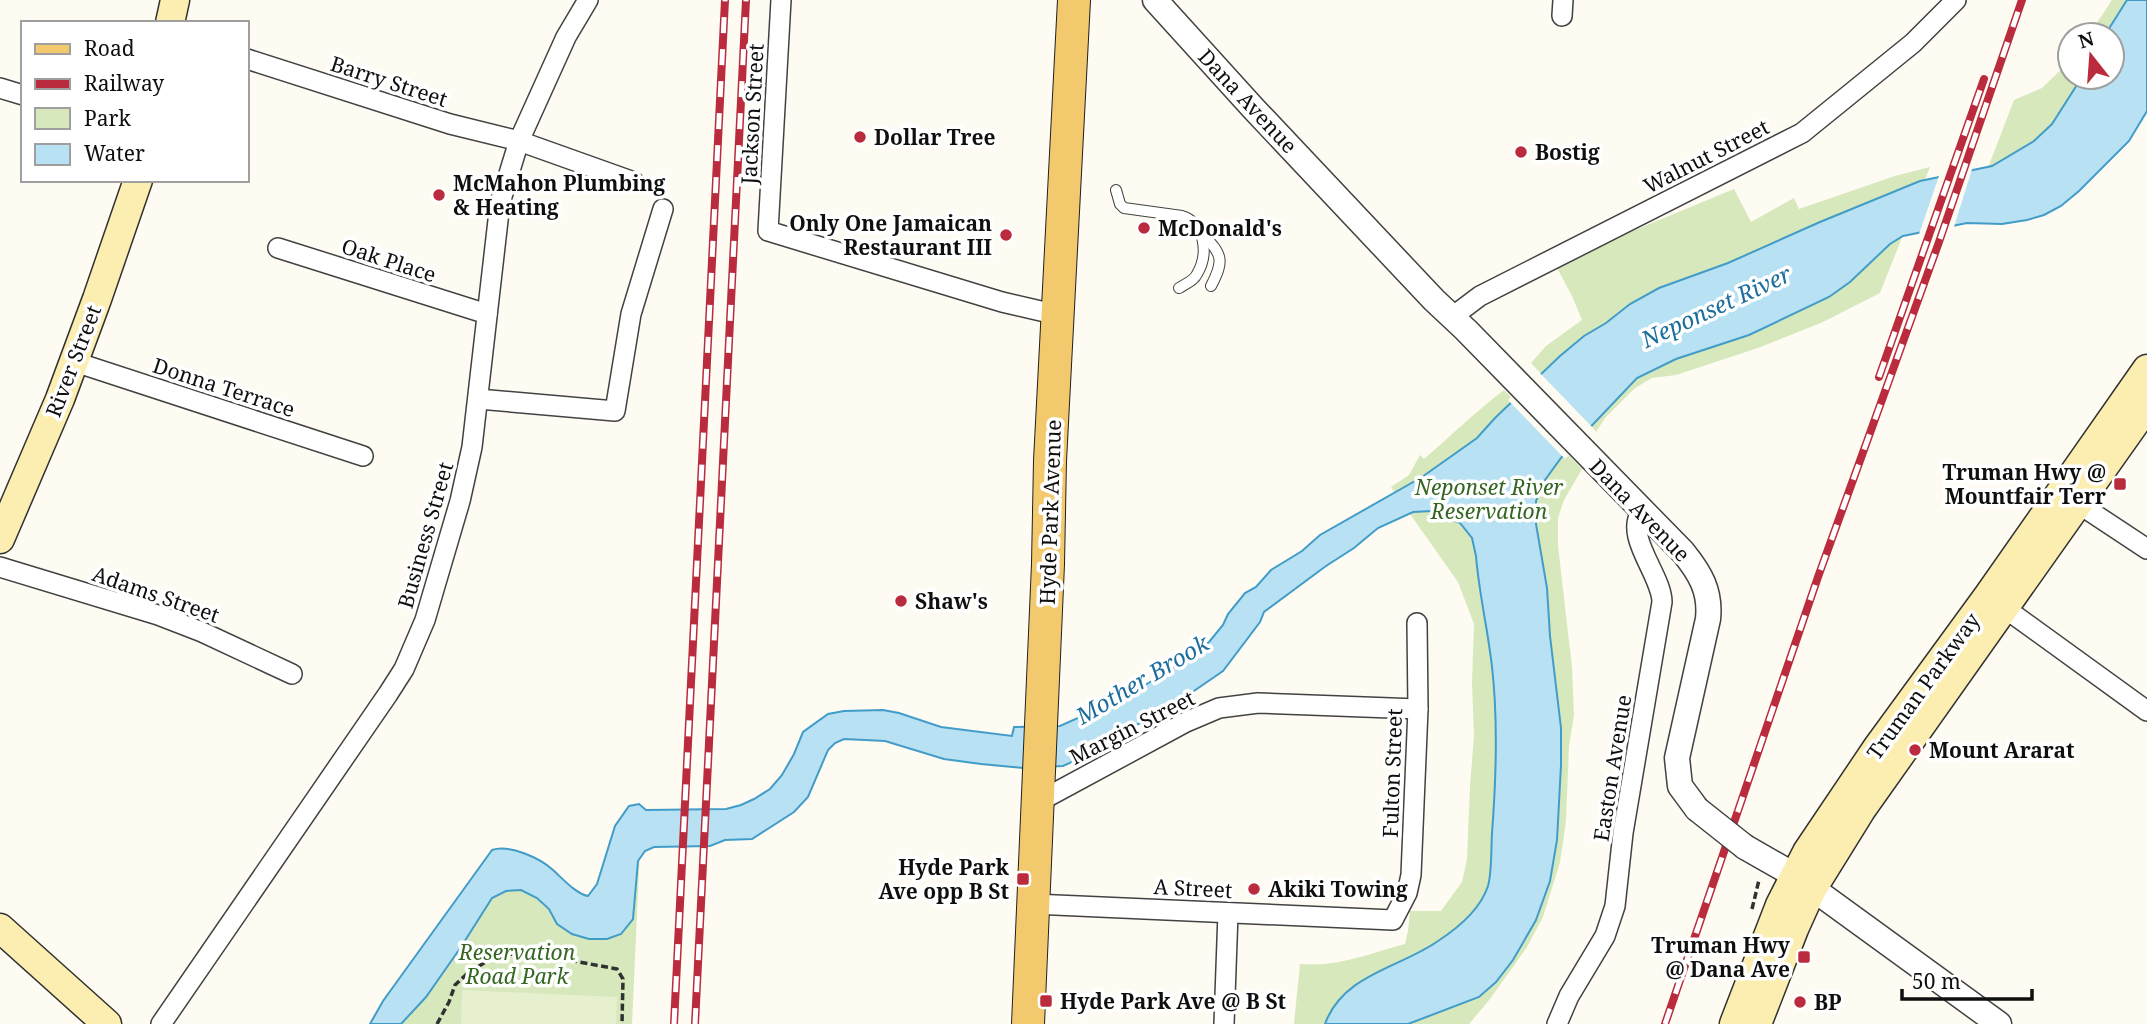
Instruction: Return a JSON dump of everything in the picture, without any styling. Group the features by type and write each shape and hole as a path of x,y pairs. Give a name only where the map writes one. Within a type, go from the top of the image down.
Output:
{"main road":[{"path":"170,21 175,0"},
{"name":"Hyde Park Avenue","path":"1028,1024 1050,461 1073,0"},
{"name":"River Street","path":"3,526 51,422 137,182"},
{"name":"Truman Parkway","path":"1996,602 2147,369"},
{"name":"Truman Parkway","path":"1757,1024 1790,939 1807,852 1871,758 1996,602 2079,504 2147,406"},
{"name":"Truman Parkway","path":"1734,1024 1761,949 1803,882"},
{"path":"0,928 107,1024"}],"street":[{"name":"Business Street","path":"161,1024 388,694 404,669 425,620 460,502 472,447 500,203 519,142 566,37 588,0"},
{"name":"Jackson Street","path":"781,0 768,231 1002,302 1058,315"},
{"name":"Dana Avenue","path":"1156,0 1253,108 1434,300 1695,566 1704,583 1708,600 1706,629 1677,758 1680,786 1697,809 1745,847 1803,882 1999,1024"},
{"name":"Walnut Street","path":"1452,317 1479,296 1802,133 1913,43 1956,0"},
{"name":"Barry Street","path":"248,59 450,124 519,142 634,182"},
{"path":"0,88 21,94"},
{"path":"478,399 615,411 631,314 663,209"},
{"name":"Oak Place","path":"278,248 487,314"},
{"name":"Donna Terrace","path":"72,361 363,456"},
{"path":"2079,504 2147,549"},
{"name":"Easton Avenue","path":"1557,1024 1569,996 1605,936 1617,898 1623,833 1662,602 1660,588 1638,535 1637,521 1642,511"},
{"name":"Adams Street","path":"0,567 158,615 202,632 292,674"},
{"path":"1996,602 2147,712"},
{"name":"Fulton Street","path":"1393,920 1407,893 1411,875 1418,709 1418,623"},
{"name":"Margin Street","path":"1039,790 1219,708 1258,703 1418,709"},
{"name":"A Street","path":"1033,904 1393,920"},
{"path":"1224,1024 1228,913"}],"lane":[{"path":"1116,190 1124,208 1189,218 1196,224 1220,254 1221,262 1211,286"},
{"path":"1179,288 1195,278 1199,272 1202,233"}],"path":[{"path":"437,1024 455,985 491,960 512,954 547,956 617,969 623,979 622,1024"}],"green space":[{"path":"2112,0 2147,0 2126,64 2126,21 2098,21"},
{"path":"2056,74 2056,91 2114,91 1976,199 2014,100 2042,88"},
{"name":"Neponset River Reservation","path":"1930,167 1880,293 1823,322 1758,348 1676,375 1652,378 1635,388 1605,418 1596,432 1531,363 1546,346 1582,320 1556,266 1587,250 1734,189 1751,222 1794,198 1799,209 1895,176"},
{"name":"Neponset River Reservation","path":"1504,390 1582,469 1564,500 1558,518 1558,546 1572,667 1574,715 1560,862 1543,917 1527,947 1469,1024 1294,1024 1300,964 1341,962 1405,944 1410,911 1441,911 1462,882 1467,859 1474,736 1474,624 1458,582 1391,487 1409,475 1420,455 1424,459"},
{"name":"Reservation Road Park","path":"640,848 632,1024 396,1024 489,895 509,884 531,887 562,923"},
{"path":"462,990 617,997 616,1024 461,1024"}],"water":[{"name":"Neponset River","path":"2127,0 2147,0 2147,111 2129,141 2061,206 2027,220 2002,224 1967,223 1903,236 1829,297 1749,335 1676,359 1637,378 1561,458 1545,480 1536,501 1536,524 1547,588 1561,728 1557,840 1550,881 1536,920 1513,960 1496,982 1479,997 1408,1024 1325,1024 1333,1007 1359,983 1446,936 1474,911 1488,886 1495,771 1495,708 1476,556 1472,538 1460,523 1432,511 1413,512 1378,528 1264,612 1260,622 1223,671 1175,704 1129,729 1107,746 1063,766 1023,768 944,759 885,741 844,739 828,750 808,797 794,812 752,839 725,840 710,846 654,847 645,851 638,861 633,919 621,934 607,939 589,939 572,934 557,924 549,909 537,898 521,890 506,891 492,898 426,997 401,1024 370,1024 383,1001 492,850 507,849 532,857 547,865 574,889 588,896 597,884 615,826 629,806 639,804 646,810 726,809 754,799 770,789 782,775 803,732 828,714 883,710 941,727 1012,736 1014,727 1060,726 1108,707 1167,672 1209,642 1245,593 1256,587 1271,570 1302,551 1320,535 1422,477 1477,438 1560,356 1630,304 1659,288 1728,263 1920,181 1992,166 2034,141 2052,124 2073,91 2126,91 2126,21 2114,21"}],"pier":[{"path":"1973,166 1953,230 1918,237 1940,173"},
{"path":"1538,371 1594,429 1565,459 1508,400"}],"railway":[{"path":"674,1024 725,0"},
{"path":"695,1024 746,0"},
{"path":"1665,1024 1818,577 1939,242 2022,0"},
{"path":"1879,377 1984,79"}],"place":[{"name":"Dollar Tree","path":"860,137"},
{"name":"Bostig","path":"1521,152"},
{"name":"McMahon Plumbing & Heating","path":"439,195"},
{"name":"McDonald's","path":"1144,228"},
{"name":"Only One Jamaican Restaurant III","path":"1006,235"},
{"name":"Truman Hwy @ Mountfair Terr","path":"2120,484"},
{"name":"Shaw's","path":"901,601"},
{"name":"Mount Ararat","path":"1915,750"},
{"name":"Hyde Park Ave opp B St","path":"1023,879"},
{"name":"Akiki Towing","path":"1254,889"},
{"name":"Truman Hwy @ Dana Ave","path":"1804,957"},
{"name":"Hyde Park Ave @ B St","path":"1046,1001"},
{"name":"BP","path":"1800,1002"}],"water label":[{"name":"Mother Brook","path":"1142,679"}]}
